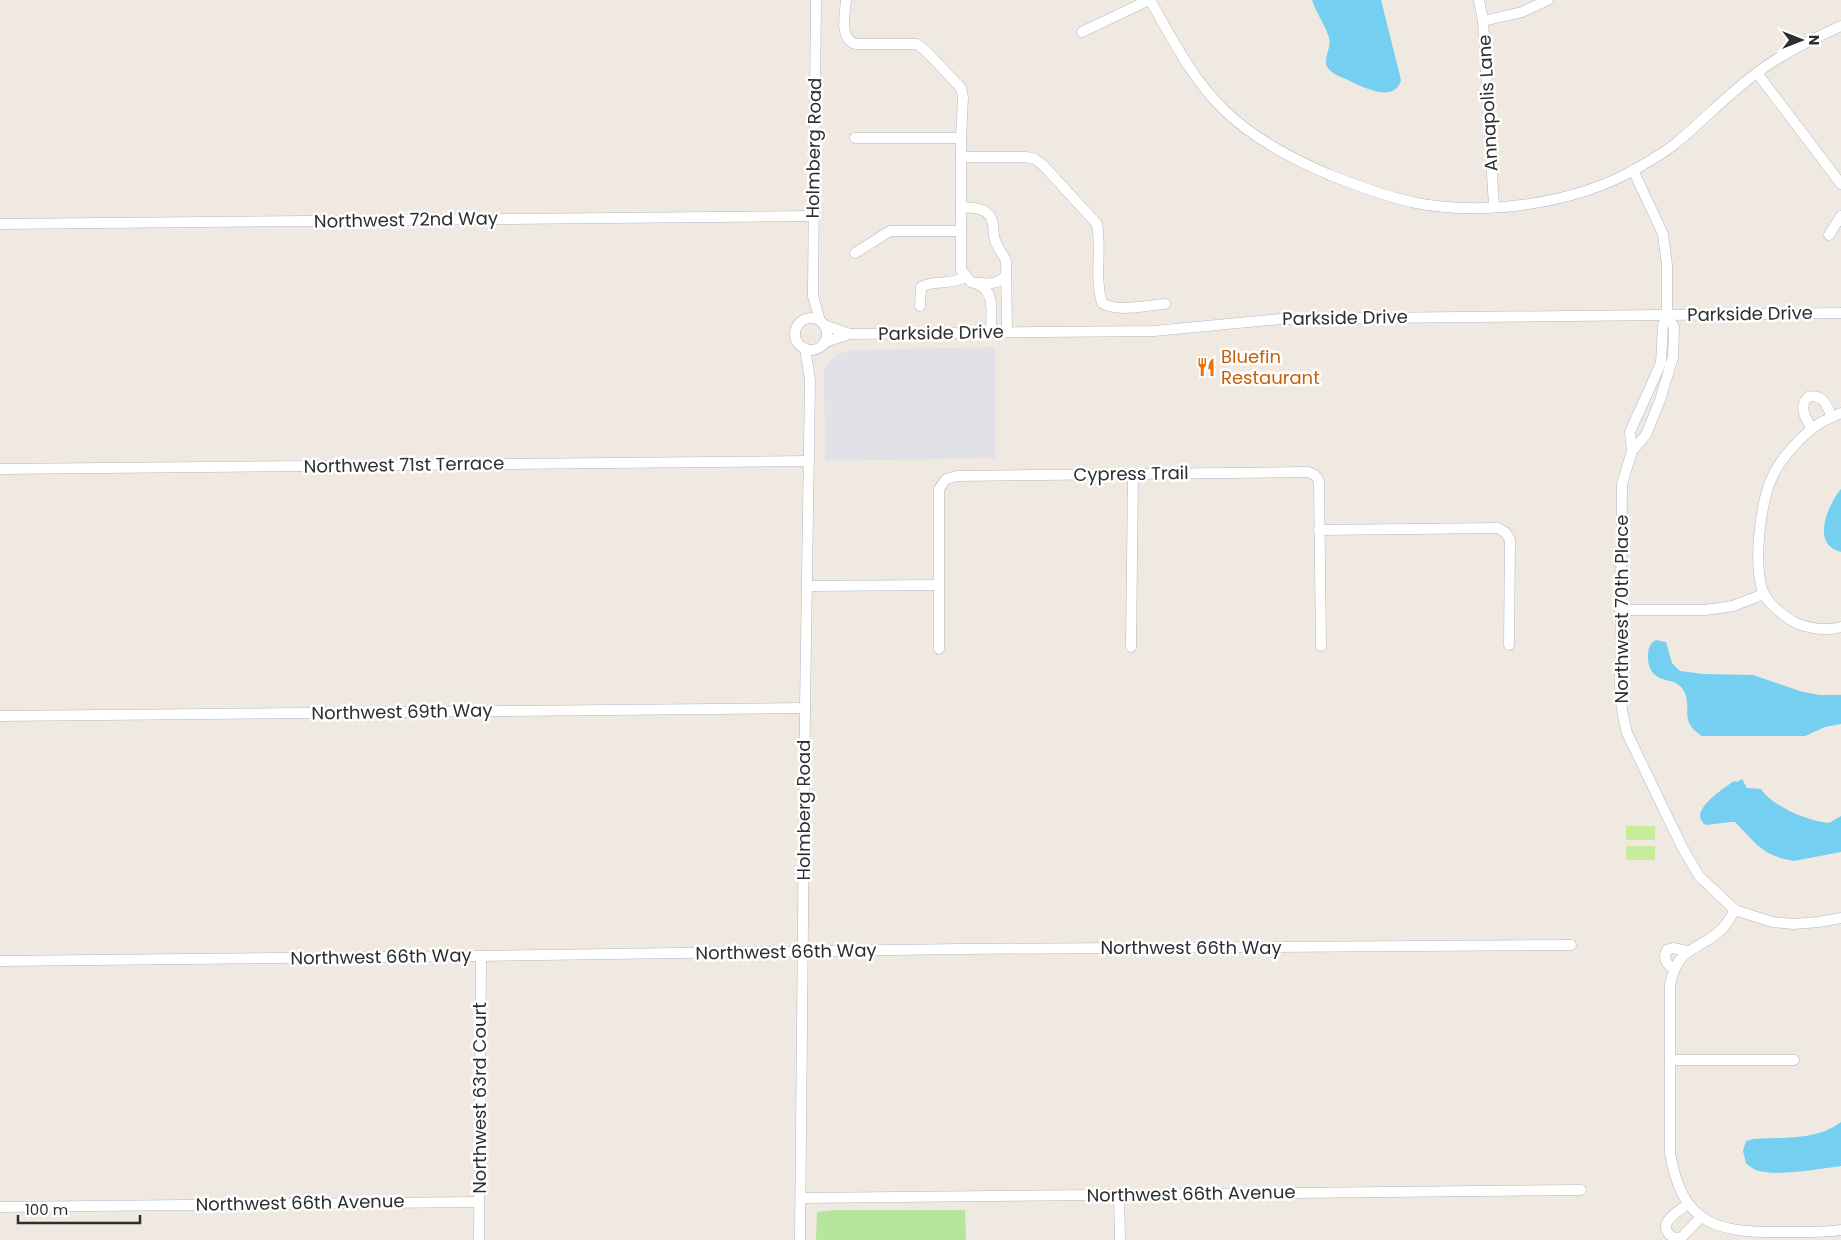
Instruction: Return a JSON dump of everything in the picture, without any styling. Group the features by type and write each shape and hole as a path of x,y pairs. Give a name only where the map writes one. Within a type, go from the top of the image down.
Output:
{"street":[{"name":"Holmberg Road","path":"816,0 813,296 822,323"},
{"path":"846,0 845,34 849,41 855,44 917,44 961,88 963,97 961,138 961,270 971,282 978,283 992,284 1006,276"},
{"path":"1082,32 1149,0 1186,62 1204,87 1224,110 1249,131 1278,150 1318,170 1389,196 1416,203 1453,208 1527,205 1564,198 1633,170 1674,144 1757,73 1786,53 1841,26"},
{"name":"Annapolis Lane","path":"1479,0 1483,21 1494,207"},
{"path":"1483,21 1522,12 1548,0"},
{"path":"1757,73 1841,184"},
{"path":"855,138 961,138"},
{"path":"961,157 1026,157 1035,159 1043,165 1097,224 1099,234 1099,292 1102,302 1109,307 1165,304"},
{"path":"1633,170 1663,234 1667,265 1667,315"},
{"path":"961,207 984,210 993,222 995,242 1006,261 1006,332"},
{"name":"Northwest 72nd Way","path":"0,224 813,216"},
{"path":"1829,235 1841,216"},
{"path":"855,254 890,231 961,231"},
{"path":"920,306 921,287 926,284 956,282 966,277"},
{"path":"978,283 988,293 992,301 991,332"},
{"name":"Holmberg Road","path":"804,320 813,296"},
{"name":"Parkside Drive","path":"824,344 850,334 1154,331 1281,319 1841,313"},
{"name":"Northwest 70th Place","path":"1667,315 1663,325 1661,363 1648,396 1630,432 1632,451 1622,484 1620,694 1627,733 1682,847 1699,876 1735,910"},
{"name":"Northwest 70th Place","path":"1632,451 1646,435 1650,427 1673,357 1674,328 1667,315"},
{"path":"812,318 822,323 827,333 824,344 814,350 805,348 798,342 796,337 797,328 804,320 812,318"},
{"name":"Parkside Drive","path":"822,323 850,334"},
{"name":"Holmberg Road","path":"810,380 816,359 824,344"},
{"name":"Holmberg Road","path":"800,1240 810,380 805,348"},
{"path":"1648,396 1660,400"},
{"path":"1816,426 1803,412 1803,404 1808,397 1817,396 1821,398 1836,415 1804,435 1775,472 1765,495 1760,523 1759,575 1764,594 1788,619 1803,626 1820,629 1841,627"},
{"path":"1636,420 1650,427"},
{"name":"Northwest 71st Terrace","path":"0,469 809,461"},
{"name":"Cypress Trail","path":"939,585 939,489 946,479 957,476 1308,472 1316,475 1319,481 1319,530"},
{"path":"1131,647 1133,475"},
{"path":"1321,646 1319,530 1498,528 1506,533 1510,540 1509,645"},
{"path":"807,586 939,585 939,649"},
{"path":"1620,610 1705,610 1733,606 1764,594"},
{"name":"Northwest 69th Way","path":"0,716 805,708"},
{"path":"1841,918 1794,924 1772,922 1735,910 1724,928 1682,955 1674,969 1670,985 1670,1153 1673,1172 1694,1211 1731,1230 1750,1233 1841,1230"},
{"name":"Northwest 66th Way","path":"0,960 1572,945"},
{"path":"1674,969 1665,960 1667,950 1673,948 1687,952"},
{"name":"Northwest 63rd Court","path":"479,1240 481,956"},
{"path":"1670,1060 1794,1060"},
{"name":"Northwest 66th Avenue","path":"801,1198 1580,1190"},
{"path":"1119,1195 1120,1240"},
{"name":"Northwest 66th Avenue","path":"0,1206 479,1202"}],"shaded area":[{"path":"995,347 995,458 825,461 824,369 837,354 856,350"}],"green space":[{"path":"1626,826 1655,826 1655,840 1626,840"},
{"path":"1626,846 1655,846 1655,860 1626,860"},
{"path":"834,1210 965,1210 966,1240 816,1240 817,1212"}],"water":[{"path":"1312,0 1381,0 1401,80 1398,87 1392,91 1378,92 1337,75 1328,68 1326,61 1330,42"},
{"path":"1841,489 1841,552 1832,548 1826,541 1824,524 1831,505"},
{"path":"1656,640 1666,642 1672,663 1680,671 1704,674 1753,675 1803,692 1820,695 1841,695 1841,724 1825,727 1805,736 1702,736 1690,725 1687,715 1686,698 1681,687 1674,682 1658,677 1651,671 1648,651 1652,642"},
{"path":"1742,779 1747,788 1761,789 1773,801 1801,816 1829,823 1841,816 1841,852 1794,861 1768,853 1757,845 1735,822 1706,825 1701,820 1700,814 1703,807 1722,789 1734,781 1737,782"},
{"path":"1841,1122 1841,1166 1777,1173 1757,1170 1746,1163 1743,1151 1746,1141 1810,1135 1831,1128"}],"place":[{"name":"Bluefin Restaurant","path":"1206,367"}]}
